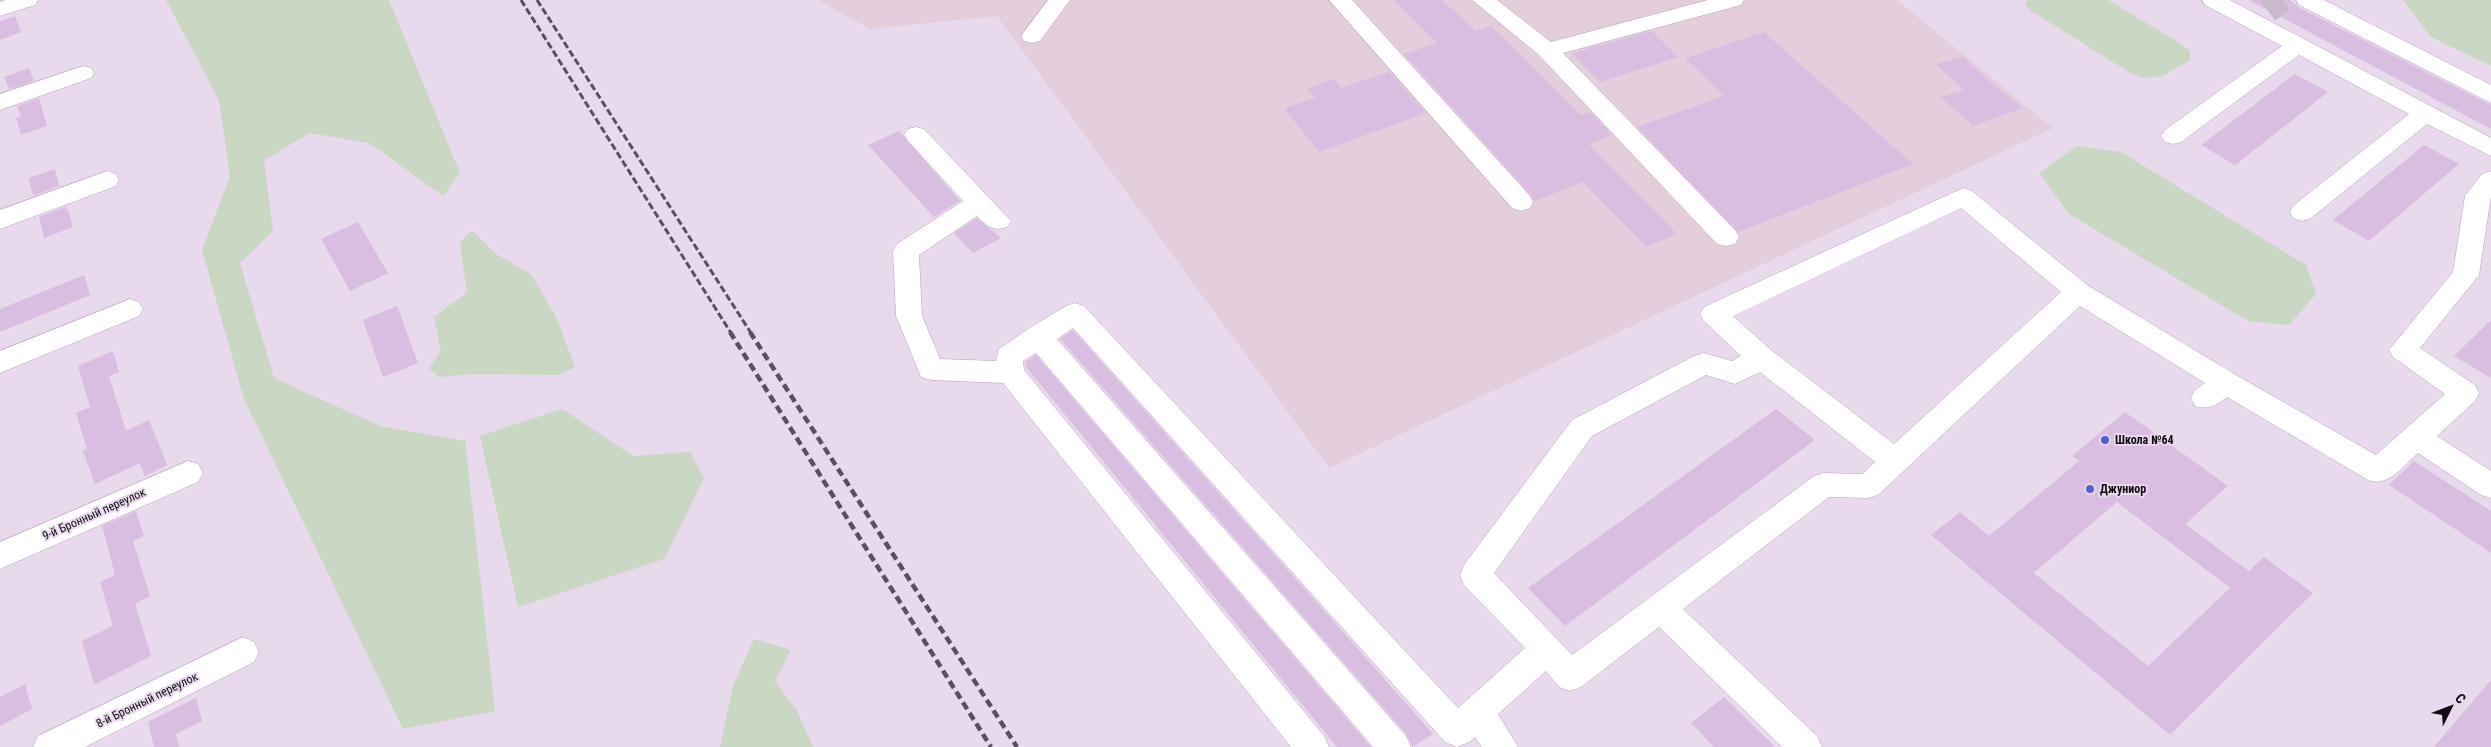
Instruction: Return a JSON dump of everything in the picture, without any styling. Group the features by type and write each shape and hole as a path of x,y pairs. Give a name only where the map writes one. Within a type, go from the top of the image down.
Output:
{"street":[{"path":"0,9 27,0"},
{"path":"1032,36 1059,0"},
{"path":"1340,0 1521,202"},
{"path":"1483,0 1547,50 1726,237"},
{"path":"1547,50 1733,0"},
{"path":"2213,0 2261,16 2298,45 2491,148"},
{"path":"2308,0 2491,95"},
{"path":"2173,136 2298,45"},
{"path":"0,102 83,73"},
{"path":"2302,212 2426,113"},
{"path":"916,135 989,212 906,251 908,316 931,369 1011,373"},
{"path":"0,220 108,180"},
{"path":"1895,461 1761,358 1713,314 1963,197 2078,292 2216,391 2378,471 2465,393 2403,350 2466,275 2477,196 2491,180"},
{"path":"1761,358 1736,373 1704,364 1582,428 1475,575 1570,676 1824,485 1868,486 2078,292"},
{"path":"0,362 130,309"},
{"path":"1312,747 1011,373 1009,357 1075,313 1459,730 1501,747"},
{"path":"1038,336 1394,747"},
{"path":"2416,438 2491,486"},
{"name":"9-й Бронный переулок","path":"0,556 188,472"},
{"path":"1661,608 1805,747"},
{"path":"1459,730 1546,649"},
{"name":"8-й Бронный переулок","path":"50,747 244,652"}],"shaded area":[{"path":"818,0 1897,0 2053,128 1329,468 997,16 870,29"}],"green space":[{"path":"166,0 389,0 460,173 443,196 369,143 310,133 264,160 273,231 240,263 274,378 380,426 465,441 495,711 403,729 244,399 202,250 230,176 219,100"},
{"path":"2027,0 2108,0 2180,43 2190,51 2190,60 2163,76 2143,78 2129,72 2031,11 2025,4"},
{"path":"2403,0 2491,0 2491,66 2431,37"},
{"path":"2077,146 2121,152 2306,265 2316,294 2289,325 2248,321 2069,214 2039,173"},
{"path":"472,230 496,254 531,274 557,319 575,367 559,375 475,374 438,377 429,368 441,351 434,317 467,292 460,243"},
{"path":"562,409 633,456 690,452 704,478 664,559 518,607 480,436"},
{"path":"754,639 791,650 775,681 797,711 813,747 720,747 733,686"}],"building":[{"path":"1393,0 1442,0 1476,31 1491,26 1581,115 1590,112 1612,135 1589,144 1677,234 1646,247 1583,182 1535,201 1404,54 1437,43"},
{"path":"2249,0 2290,0 2298,7 2491,105 2491,129"},
{"path":"15,16 21,32 0,40 0,21"},
{"path":"1652,31 1678,57 1600,82 1572,53"},
{"path":"1764,32 1913,164 1738,232 1637,127 1724,96 1685,58"},
{"path":"1963,57 2023,108 1973,126 1941,97 1964,90 1936,64"},
{"path":"29,68 34,81 9,89 4,77"},
{"path":"1389,72 1426,113 1319,152 1284,108 1315,98 1307,88 1334,79 1341,88"},
{"path":"2295,74 2328,92 2235,165 2201,145"},
{"path":"39,98 47,126 21,135 16,118 21,116 17,106"},
{"path":"899,131 960,201 934,217 868,145"},
{"path":"2424,145 2459,164 2369,241 2333,220"},
{"path":"55,169 59,186 33,196 29,178"},
{"path":"65,207 66,210 68,209 73,227 44,238 39,217"},
{"path":"977,218 1001,238 973,253 954,233"},
{"path":"358,222 388,273 350,291 321,239"},
{"path":"84,275 90,295 0,332 0,309"},
{"path":"397,306 418,363 383,377 363,320"},
{"path":"2491,320 2491,378 2454,356"},
{"path":"1073,330 1433,734 1413,747 1407,735 1060,339"},
{"path":"113,351 119,372 109,376 126,431 149,420 167,465 145,476 140,463 95,484 83,451 87,449 76,413 90,407 78,366"},
{"path":"1036,355 1371,747 1337,747 1026,367 1025,362"},
{"path":"1776,409 1815,440 1565,626 1528,588"},
{"path":"2125,412 2228,486 2185,524 2249,571 2264,557 2313,593 2170,735 1931,535 1960,512 1989,536 2079,461 2072,456","holes":["2117,502 2230,588 2148,666 2034,573"]},
{"path":"2414,461 2491,511 2491,553 2389,485"},
{"path":"136,511 144,536 133,541 150,596 135,604 151,656 94,685 82,641 113,626 100,582 115,575 102,526"},
{"path":"2491,680 2491,747 2434,747"},
{"path":"25,684 32,709 0,726 0,697"},
{"path":"1724,697 1775,747 1714,747 1691,723"},
{"path":"196,698 202,721 176,734 179,747 154,747 148,722"}],"tunnel":[{"path":"2268,11 2282,0"}],"railway":[{"path":"521,0 731,333"},
{"path":"537,0 751,333"},
{"path":"730,332 991,747"},
{"path":"750,332 1017,747"}],"place":[{"name":"Школа №64","path":"2105,440"},
{"name":"Джуниор","path":"2090,489"}]}
